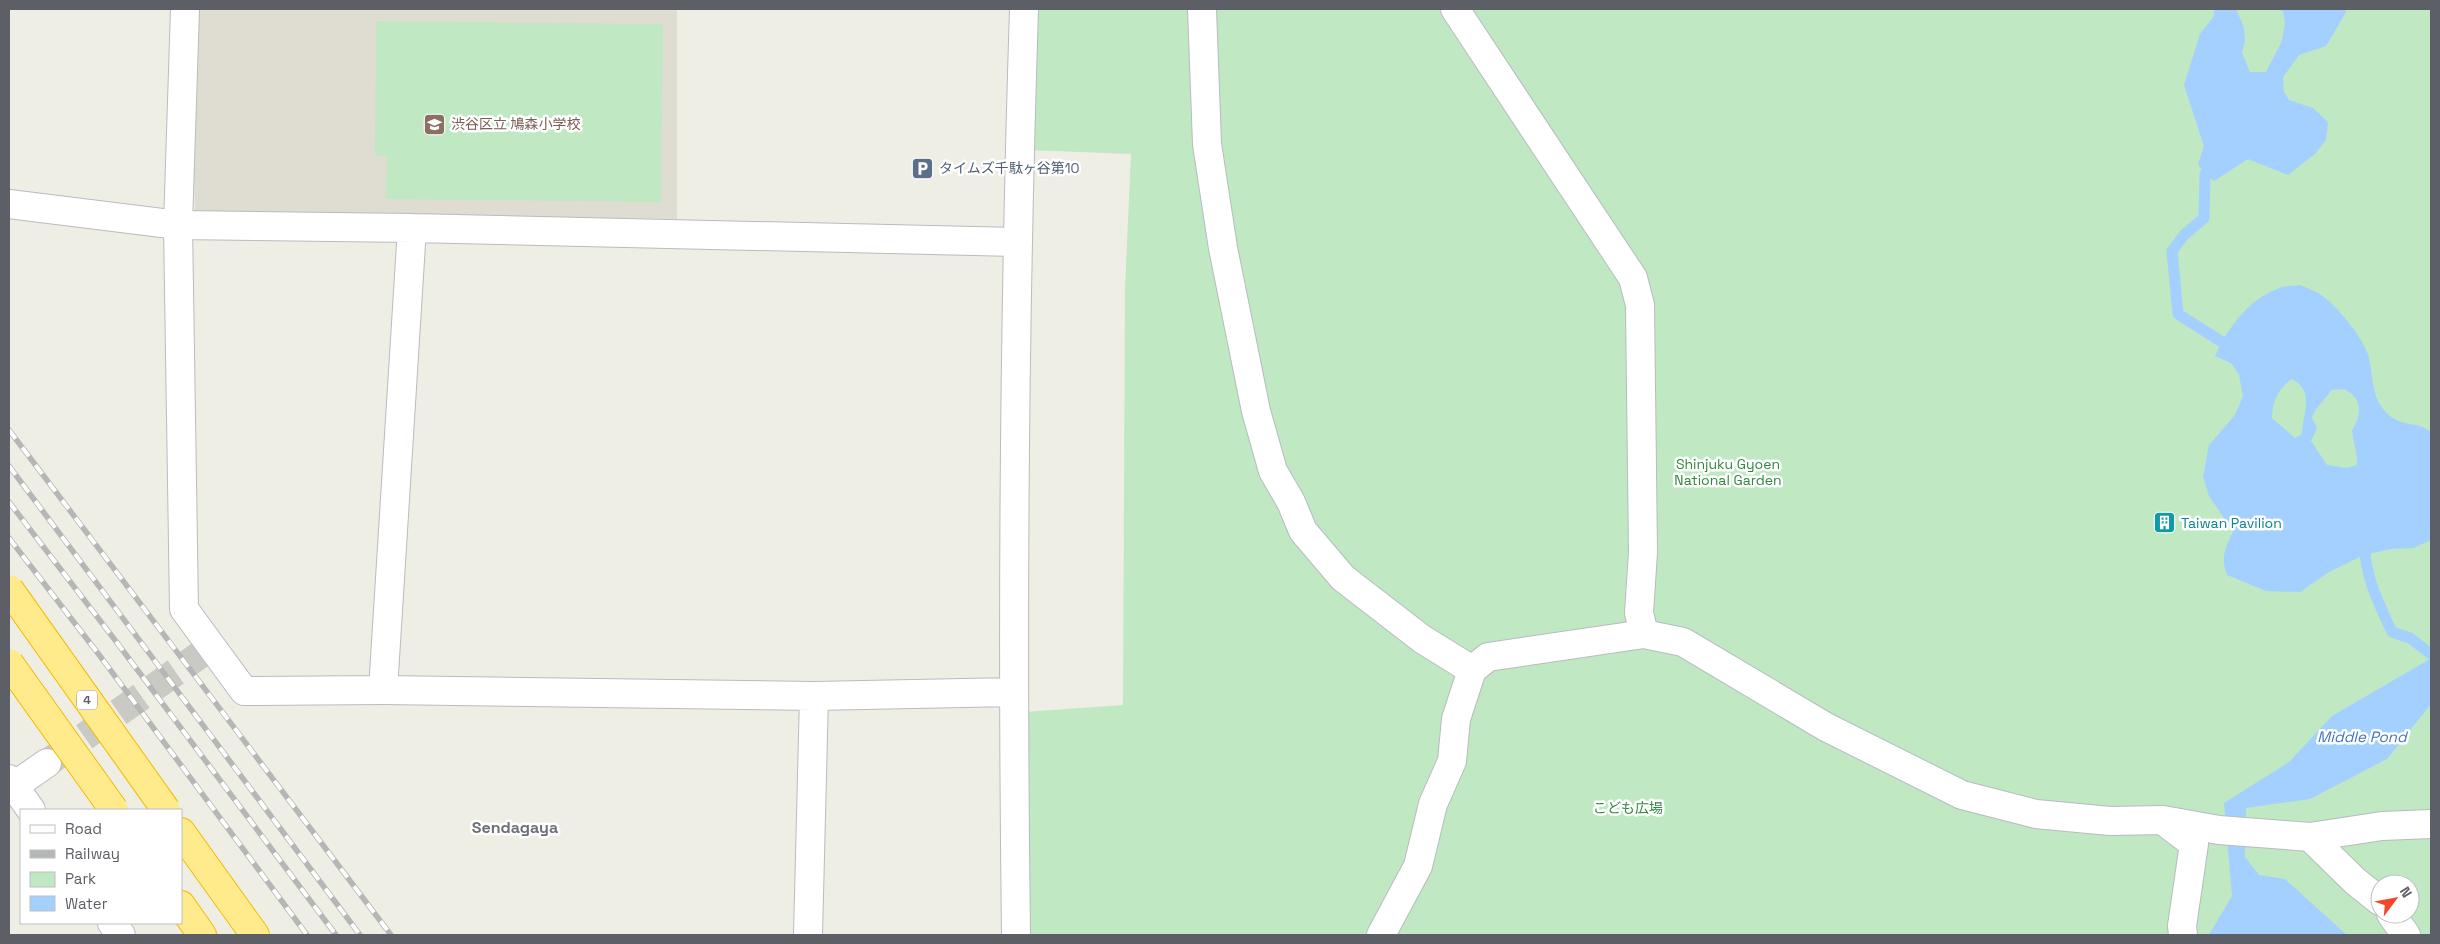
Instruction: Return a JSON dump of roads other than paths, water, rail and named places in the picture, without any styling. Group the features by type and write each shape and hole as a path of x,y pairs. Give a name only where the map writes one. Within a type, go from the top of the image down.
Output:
{"highway":[{"name":"4","path":"9,589 165,809"},
{"path":"9,663 113,809"},
{"path":"182,833 255,935"},
{"path":"182,907 202,935"}],"street":[{"path":"185,9 178,225 184,609 244,691 383,690 814,696 1013,692"},
{"path":"1016,935 1013,692 1016,242 1024,9"},
{"path":"1202,9 1207,144 1223,248 1254,402 1274,471 1291,502 1303,531 1343,578 1422,639 1472,670"},
{"path":"1454,9 1633,278 1640,305 1643,552 1639,613 1644,634"},
{"path":"9,204 178,225 412,228 1016,242"},
{"path":"383,690 412,228"},
{"path":"1381,935 1418,866 1433,804 1452,761 1456,719 1472,670 1488,656 1644,634 1683,642 1826,726 1962,795 2036,814 2110,821 2162,820 2219,830 2310,837 2382,826 2431,824"},
{"path":"808,935 814,696"},
{"path":"30,809 11,782 47,763"},
{"path":"2162,820 2194,844 2182,926 2183,935"},
{"path":"2310,837 2370,894"},
{"path":"113,924 121,935"},
{"path":"2398,924 2406,935"}],"water":[{"path":"2214,9 2236,9 2244,28 2245,41 2242,53 2250,72 2266,72 2281,43 2285,24 2283,11 2278,9 2345,9 2346,12 2326,46 2299,55 2283,77 2284,92 2289,100 2313,108 2328,122 2326,140 2316,153 2288,175 2248,159 2214,181 2205,174 2198,164 2204,146 2184,85 2200,34 2214,16"},
{"path":"2300,285 2314,291 2327,300 2355,331 2368,355 2374,391 2384,410 2396,420 2426,428 2431,432 2431,540 2413,548 2391,549 2364,555 2329,572 2300,592 2266,591 2227,575 2224,557 2233,531 2209,496 2203,477 2209,445 2235,415 2243,396 2239,375 2231,363 2215,356 2233,325 2257,300 2277,289","holes":["2292,379 2304,390 2306,397 2302,434 2295,438 2272,418 2273,406 2277,396","2344,389 2355,397 2359,407 2358,419 2352,430 2357,465 2347,468 2327,465 2311,441 2317,428 2312,418 2315,411 2331,390"]},
{"name":"Middle Pond","path":"2430,659 2431,704 2387,759 2310,799 2246,808 2245,857 2259,875 2285,879 2347,935 2209,935 2232,896 2224,803 2289,762 2332,716"}],"waterway":[{"path":"2205,174 2204,218 2184,235 2172,251 2178,314 2222,342 2237,343"},
{"path":"2365,541 2369,576 2392,632 2410,638 2431,654"}],"tunnel":[{"path":"50,761 211,647"}],"railway":[{"path":"9,430 391,935"},
{"path":"9,466 360,935"},
{"path":"9,502 336,935"},
{"path":"9,538 100,656 307,935"}],"place":[{"name":"渋谷区立 鳩森小学校","path":"435,124"},
{"name":"タイムズ千駄ヶ谷第10","path":"923,168"},
{"name":"Taiwan Pavilion","path":"2165,523"}],"district":[{"name":"Sendagaya","path":"515,827"}],"park label":[{"name":"Shinjuku Gyoen National Garden","path":"1728,472"},
{"name":"こども広場","path":"1628,808"}]}
